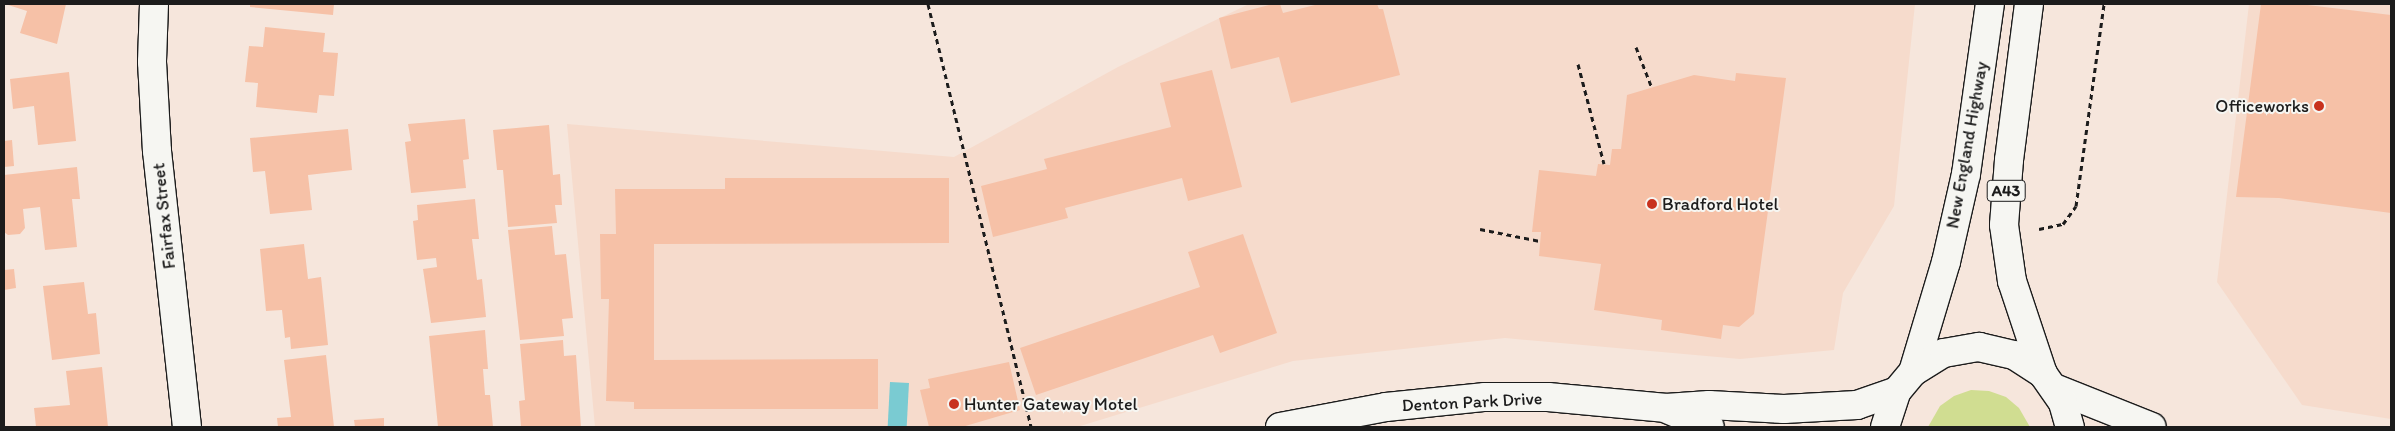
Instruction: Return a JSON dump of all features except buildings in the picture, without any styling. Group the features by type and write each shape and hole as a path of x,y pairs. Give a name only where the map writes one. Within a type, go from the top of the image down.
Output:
{"main road":[{"name":"Fairfax Street","path":"154,4 152,62 157,151 187,427"},
{"name":"New England Highway","path":"1905,382 1946,262 1966,174 1990,4"},
{"name":"A43","path":"2029,4 2009,160 2004,226 2012,281 2048,381 2063,403 2070,427"},
{"name":"A43","path":"1885,427 1905,382 1944,353 1979,347 2014,354 2048,381"},
{"path":"2048,381 2152,427"},
{"name":"Denton Park Drive","path":"1280,427 1386,406 1486,397 1548,397 1666,408 1709,405 1823,408 1857,405 1905,382"},
{"name":"Denton Park Drive","path":"1666,408 1710,427"}],"path":[{"path":"928,4 1031,427"},
{"path":"2039,229 2063,224 2076,206 2104,4"},
{"path":"1636,48 1652,88"},
{"path":"1578,64 1604,164"},
{"path":"1480,229 1540,241"}],"shaded area":[{"path":"1249,4 1915,4 1894,206 1843,293 1834,350 1740,359 1505,338 1293,361 1077,427 595,427 567,124 954,157 1118,67"},
{"path":"2249,4 2391,4 2391,419 2302,405 2217,282"}],"green space":[{"path":"1971,390 1989,391 2006,397 2019,408 2030,427 1928,427 1940,406 1954,396"}],"water":[{"path":"890,382 909,383 907,427 888,427"}],"place":[{"name":"Officeworks","path":"2319,106"},
{"name":"Bradford Hotel","path":"1652,204"},
{"name":"Hunter Gateway Motel","path":"954,404"}]}
